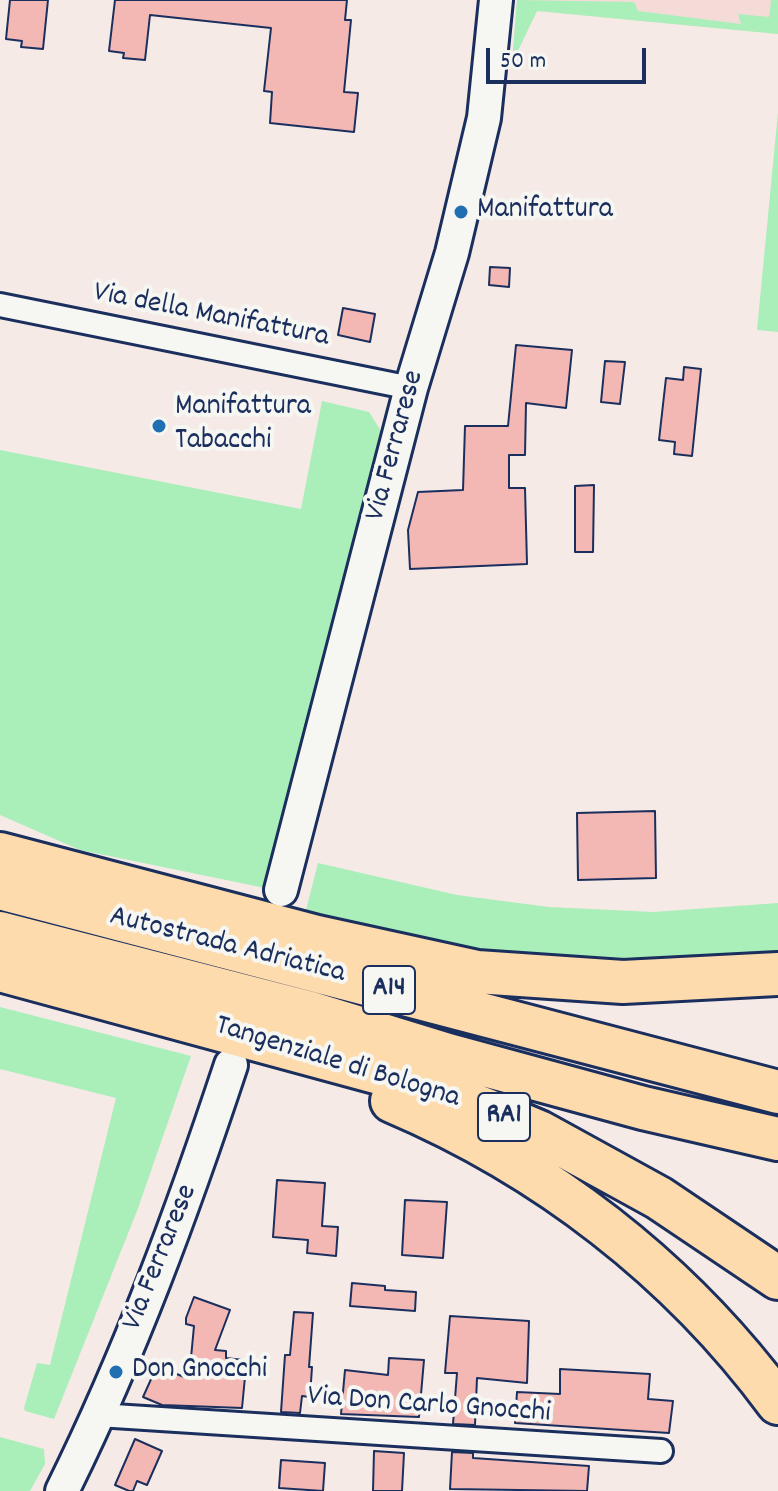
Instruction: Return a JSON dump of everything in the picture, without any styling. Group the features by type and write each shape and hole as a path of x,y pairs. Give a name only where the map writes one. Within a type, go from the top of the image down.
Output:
{"highway":[{"path":"0,827 51,850 178,888 284,909 453,968 623,982 778,974"},
{"path":"0,854 284,909"},
{"name":"Autostrada Adriatica","path":"0,888 778,1092"},
{"name":"Autostrada Adriatica","path":"0,933 311,1013 448,1055 643,1108 778,1139"},
{"path":"524,976 638,970 778,956"},
{"name":"Tangenziale di Bologna","path":"0,970 420,1084 502,1116 599,1163 659,1198 778,1278"},
{"path":"0,990 80,1010 184,1019 249,1052 351,1083 486,1146 552,1187 621,1238 690,1300 778,1403"},
{"path":"688,1068 778,1083"},
{"path":"643,1108 778,1153"}],"main road":[{"name":"Via Ferrarese","path":"284,909 411,388 452,253 477,150 484,118 496,0"},
{"name":"Via Ferrarese","path":"62,1491 98,1415 188,1196 231,1065"}],"street":[{"name":"Via della Manifattura","path":"0,305 411,388"},
{"name":"Via Don Carlo Gnocchi","path":"98,1415 661,1451"}],"shaded area":[{"path":"517,0 778,0 778,34 537,11 512,63"}],"green space":[{"path":"517,0 634,2 638,11 741,24 738,14 769,17 771,0 778,0 778,34 537,11 512,63"},
{"path":"778,112 778,332 757,330"},
{"path":"322,401 369,412 386,439 265,888 80,850 0,815 0,450 301,509"},
{"path":"318,863 457,895 549,907 653,912 778,903 778,950 639,961 546,958 453,947 394,935 306,910"},
{"path":"0,1007 191,1056 137,1211 54,1419 25,1411 24,1408 37,1363 50,1365 116,1098 0,1069"},
{"path":"0,1437 44,1449 45,1464 30,1491 0,1491"}],"building":[{"path":"10,0 48,0 43,49 21,47 22,41 6,39"},
{"path":"115,0 347,0 345,20 351,20 344,92 358,93 354,132 270,123 272,92 264,91 271,28 150,15 145,60 123,58 124,53 109,51"},
{"path":"490,267 510,268 509,287 489,285"},
{"path":"343,308 375,314 370,342 338,335"},
{"path":"516,345 572,350 566,408 526,403 525,455 509,455 509,488 525,488 527,564 410,569 408,530 418,492 463,490 465,426 508,426"},
{"path":"605,361 625,362 620,404 601,402"},
{"path":"684,367 701,369 692,456 674,454 675,442 659,440 666,378 683,380"},
{"path":"594,485 593,552 575,552 575,486"},
{"path":"655,811 656,878 578,880 577,813"},
{"path":"277,1180 325,1183 322,1226 338,1227 336,1256 307,1253 308,1240 273,1237"},
{"path":"405,1200 447,1202 443,1258 402,1255"},
{"path":"352,1283 416,1292 415,1311 350,1306"},
{"path":"194,1297 230,1310 215,1350 226,1351 226,1358 252,1361 251,1378 245,1377 242,1408 162,1405 143,1397 157,1366 189,1379 194,1326 186,1324 186,1318"},
{"path":"294,1312 313,1313 310,1397 302,1396 300,1413 281,1412 285,1355 290,1355"},
{"path":"450,1316 529,1321 527,1383 477,1378 475,1425 453,1424 457,1373 445,1373"},
{"path":"389,1358 424,1360 419,1417 341,1414 345,1370 388,1375"},
{"path":"560,1369 650,1374 648,1399 673,1401 669,1433 515,1423 517,1392 560,1394"},
{"path":"135,1439 162,1451 147,1485 137,1481 133,1491 129,1491 115,1485"},
{"path":"374,1451 404,1453 402,1491 373,1491"},
{"path":"452,1452 473,1453 473,1458 589,1466 587,1491 450,1489"},
{"path":"281,1460 325,1463 323,1491 279,1488"}],"place":[{"name":"Manifattura","path":"461,212"},
{"name":"Manifattura Tabacchi","path":"159,426"},
{"name":"Don Gnocchi","path":"116,1372"}]}
